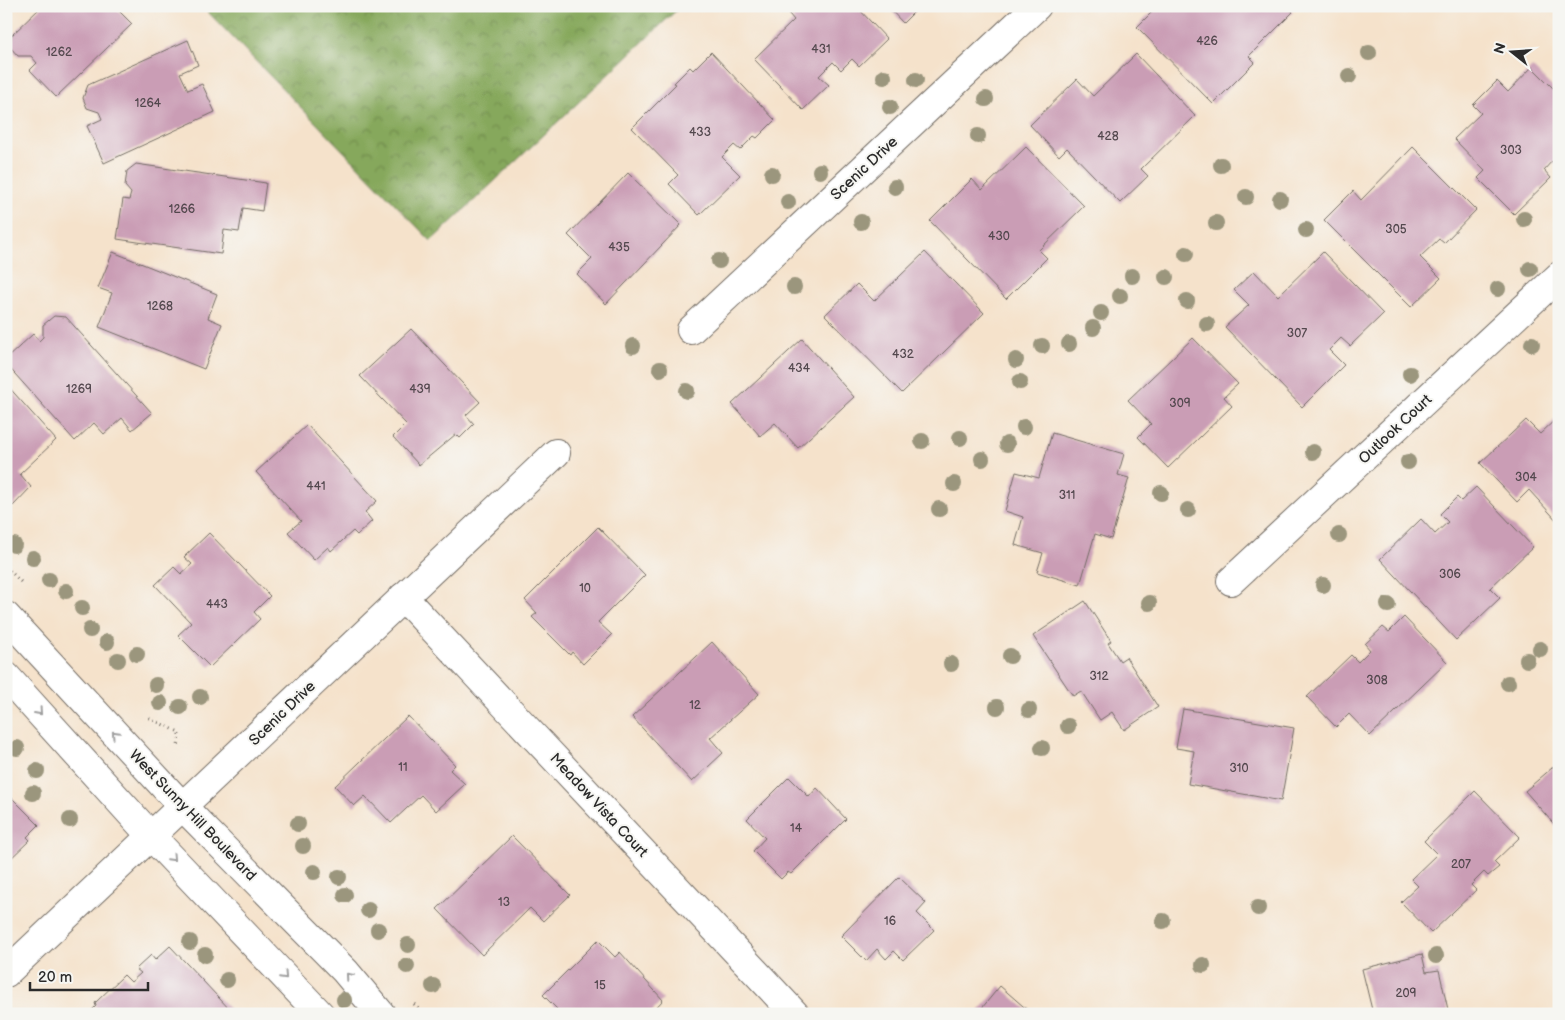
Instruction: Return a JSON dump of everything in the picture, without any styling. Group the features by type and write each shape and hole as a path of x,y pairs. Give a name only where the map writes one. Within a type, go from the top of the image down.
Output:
{"street":[{"name":"Scenic Drive","path":"691,330 1037,6"},
{"name":"Outlook Court","path":"1231,581 1559,276"},
{"name":"Scenic Drive","path":"6,973 556,453"},
{"name":"Meadow Vista Court","path":"403,597 795,1014"},
{"name":"West Sunny Hill Boulevard","path":"6,616 183,807 345,971 381,1014"},
{"path":"6,676 151,836 320,1014"}],"green space":[{"path":"202,6 681,6 431,241"}],"building":[{"path":"6,6 16,6 6,15"},
{"path":"42,6 114,6 132,24 56,97 30,70 37,63 31,56 18,56 10,47 11,36"},
{"path":"797,6 856,6 887,39 859,66 852,59 841,70 833,62 819,76 829,85 803,110 754,59 794,20 789,14"},
{"path":"887,6 920,6 903,23"},
{"path":"1158,6 1287,6 1293,12 1249,56 1255,62 1213,104 1137,27"},
{"path":"188,40 198,65 180,73 188,90 202,84 215,112 104,163 87,126 102,119 99,112 87,108 83,98 88,85"},
{"path":"711,52 775,120 757,138 754,136 740,150 734,145 722,157 740,175 699,215 669,184 678,175 632,128 676,84 674,83 690,67 693,70"},
{"path":"1136,54 1195,116 1141,169 1148,176 1120,203 1067,148 1059,156 1030,125 1077,79 1093,96"},
{"path":"1532,67 1559,94 1559,161 1555,165 1552,161 1544,170 1551,178 1514,214 1478,178 1485,171 1454,139 1481,113 1473,105 1497,81 1508,92"},
{"path":"1026,147 1084,206 1039,250 1047,258 1006,299 930,221 972,179 982,190"},
{"path":"1413,147 1476,210 1444,243 1439,239 1420,257 1441,278 1411,307 1324,220 1353,191 1361,200"},
{"path":"136,164 266,183 262,211 243,208 239,232 224,230 221,254 117,239 123,199 129,200 131,193 125,186 127,171"},
{"path":"628,173 681,225 606,304 577,274 592,259 568,235"},
{"path":"113,252 217,294 208,318 222,324 204,369 99,327 112,293 98,288"},
{"path":"925,252 984,313 902,393 825,315 857,284 874,301"},
{"path":"1323,252 1383,314 1350,346 1341,338 1329,350 1344,365 1302,407 1225,327 1249,305 1234,290 1254,271 1278,296"},
{"path":"54,316 66,317 152,413 132,430 122,418 104,434 94,423 75,441 6,364 6,359 33,334 39,341 43,337 43,325"},
{"path":"411,329 480,402 466,415 474,424 460,438 456,434 419,465 393,437 406,424 360,376"},
{"path":"1193,338 1238,384 1224,397 1232,406 1168,468 1138,437 1151,424 1128,400"},
{"path":"802,339 854,397 798,448 775,423 760,436 732,404"},
{"path":"6,384 56,440 20,474 31,487 13,506 6,498"},
{"path":"1559,416 1559,523 1529,490 1517,502 1480,463 1526,420 1540,434"},
{"path":"307,425 377,501 365,512 372,521 357,535 353,531 331,551 328,547 314,560 288,532 301,521 256,472"},
{"path":"1052,433 1124,454 1118,475 1129,478 1111,539 1095,534 1080,585 1037,572 1043,553 1015,545 1023,517 1005,511 1016,472 1039,478"},
{"path":"1476,487 1533,547 1490,588 1500,598 1456,640 1380,559 1421,519 1435,534 1448,522 1440,514 1457,497 1461,501"},
{"path":"598,527 645,575 598,622 612,635 583,664 572,652 570,655 532,617 537,613 525,600"},
{"path":"209,533 270,596 254,612 260,619 210,667 178,635 191,623 155,585 174,567 181,574 192,564 184,557"},
{"path":"1085,601 1111,641 1108,643 1120,661 1126,657 1158,707 1124,730 1112,712 1100,720 1081,691 1073,696 1033,636"},
{"path":"1404,617 1447,662 1370,736 1349,714 1336,727 1307,697 1351,655 1358,662 1370,650 1365,644 1383,627 1389,632"},
{"path":"712,642 759,694 710,738 723,753 692,782 632,717"},
{"path":"1183,709 1294,728 1281,801 1188,784 1194,751 1176,748"},
{"path":"408,716 455,765 450,770 465,784 436,811 421,795 391,823 365,796 354,806 335,786"},
{"path":"1559,762 1559,830 1525,791"},
{"path":"789,777 809,797 817,788 846,819 791,874 788,872 781,879 753,851 765,838 747,819"},
{"path":"1475,791 1520,837 1494,862 1499,867 1488,876 1484,872 1471,885 1476,890 1431,933 1401,902 1418,886 1411,879 1437,854 1424,841"},
{"path":"6,792 39,825 27,837 30,840 6,863"},
{"path":"512,836 570,895 543,921 530,908 482,955 437,909"},
{"path":"899,877 926,903 917,913 934,930 903,960 894,951 886,959 877,949 866,961 841,936"},
{"path":"598,940 615,957 620,952 663,1000 650,1014 552,1014 557,1009 543,995"},
{"path":"170,946 234,1014 88,1014 96,1006 95,1003 124,975 131,982 141,973 136,969 151,955 155,960"},
{"path":"1422,954 1426,972 1439,970 1449,1014 1373,1014 1362,969"},
{"path":"1000,986 1031,1013 977,1014"}]}
